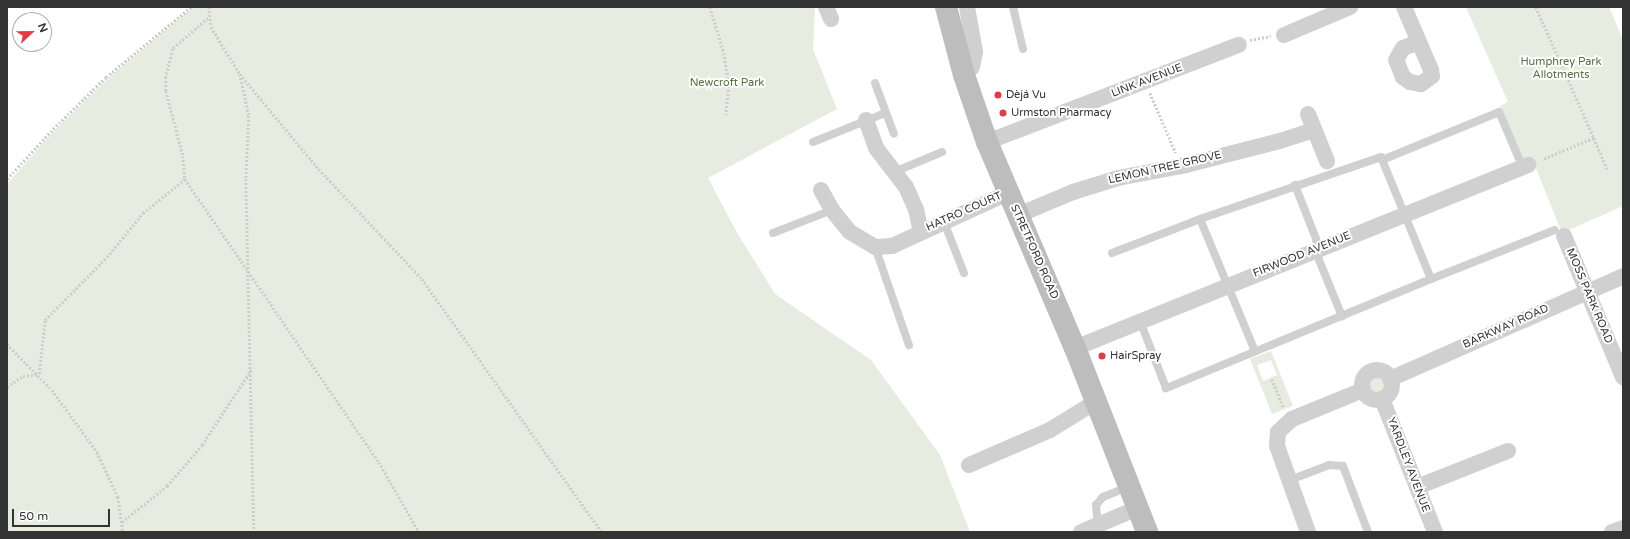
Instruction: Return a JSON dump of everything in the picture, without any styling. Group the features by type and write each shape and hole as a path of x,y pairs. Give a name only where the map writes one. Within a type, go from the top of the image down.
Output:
{"main road":[{"name":"STRETFORD ROAD","path":"946,7 964,75 987,142 1097,401 1147,532"}],"street":[{"path":"1284,35 1350,7"},
{"path":"1404,7 1419,42"},
{"path":"964,75 975,60 971,8"},
{"name":"LINK AVENUE","path":"987,142 1239,45"},
{"path":"1308,114 1327,161"},
{"name":"HATRO COURT","path":"866,120 876,148 906,187 914,204 921,232"},
{"name":"LEMON TREE GROVE","path":"1018,215 1072,192 1118,178 1186,165 1280,142 1314,130"},
{"name":"FIRWOOD AVENUE","path":"1075,348 1318,248 1526,167"},
{"path":"821,190 832,210 850,232 875,247"},
{"name":"HATRO COURT","path":"875,247 892,246 1008,193"},
{"name":"MOSS PARK ROAD","path":"1559,233 1623,377"},
{"name":"BARKWAY ROAD","path":"1390,379 1623,276"},
{"path":"1374,371 1384,372 1390,379 1389,393 1382,399 1368,398 1363,390 1363,380 1374,371"},
{"path":"1308,532 1276,441 1278,432 1289,420 1363,390"},
{"name":"YARDLEY AVENUE","path":"1382,399 1435,532"},
{"path":"969,465 1050,430 1097,401"},
{"path":"1417,487 1508,452"},
{"path":"1081,532 1138,508"},
{"path":"1612,532 1623,528"}],"lane":[{"path":"1013,7 1024,50"},
{"path":"875,83 894,134"},
{"path":"1382,160 1499,112 1526,167"},
{"path":"813,142 885,113"},
{"path":"894,172 942,152"},
{"path":"1112,253 1200,219 1295,185 1381,157 1432,279"},
{"path":"1295,185 1318,248 1319,260 1342,316"},
{"path":"773,233 832,210"},
{"path":"1200,219 1255,351"},
{"path":"944,222 964,273"},
{"path":"1140,321 1166,388 1432,279 1559,233"},
{"path":"875,247 909,345"},
{"path":"1290,480 1330,465 1343,466 1368,532"},
{"path":"1098,525 1096,505 1103,497 1118,491"}],"path":[{"path":"7,179 52,129 106,77 191,7"},
{"path":"209,7 208,18 215,34 240,74 316,166 422,279 602,532"},
{"path":"710,7 724,53 729,86 726,115"},
{"path":"1536,7 1607,169"},
{"path":"208,18 173,49 166,77 166,91 183,156 185,179 249,276 379,462 419,532"},
{"path":"1239,45 1284,35"},
{"path":"240,74 249,116 246,180 254,532"},
{"path":"1146,82 1177,155"},
{"path":"1526,167 1594,138"},
{"path":"39,374 45,320 107,256 143,213 185,179"},
{"path":"7,344 39,374 97,452 118,497 123,532"},
{"path":"122,522 167,486 197,451 251,370"},
{"path":"7,387 23,376 39,374"},
{"path":"1272,378 1289,420"}],"green space":[{"name":"Newcroft Park","path":"193,7 815,7 813,49 837,109 708,178 736,231 775,294 871,360 940,455 970,532 7,532 7,184 54,131 108,78"},
{"name":"Humphrey Park Allotments","path":"1466,7 1609,7 1623,40 1623,206 1562,233 1532,158 1523,162 1500,106 1508,102"},
{"path":"1271,351 1293,406 1272,414 1250,359","holes":["1271,360 1277,375 1263,381 1257,365"]},
{"path":"1374,377 1380,377 1385,382 1383,391 1380,393 1374,393 1369,388 1369,382"}],"place":[{"name":"Dèjá Vu","path":"998,95"},
{"name":"Urmston Pharmacy","path":"1003,113"},
{"name":"HairSpray","path":"1102,356"}]}
